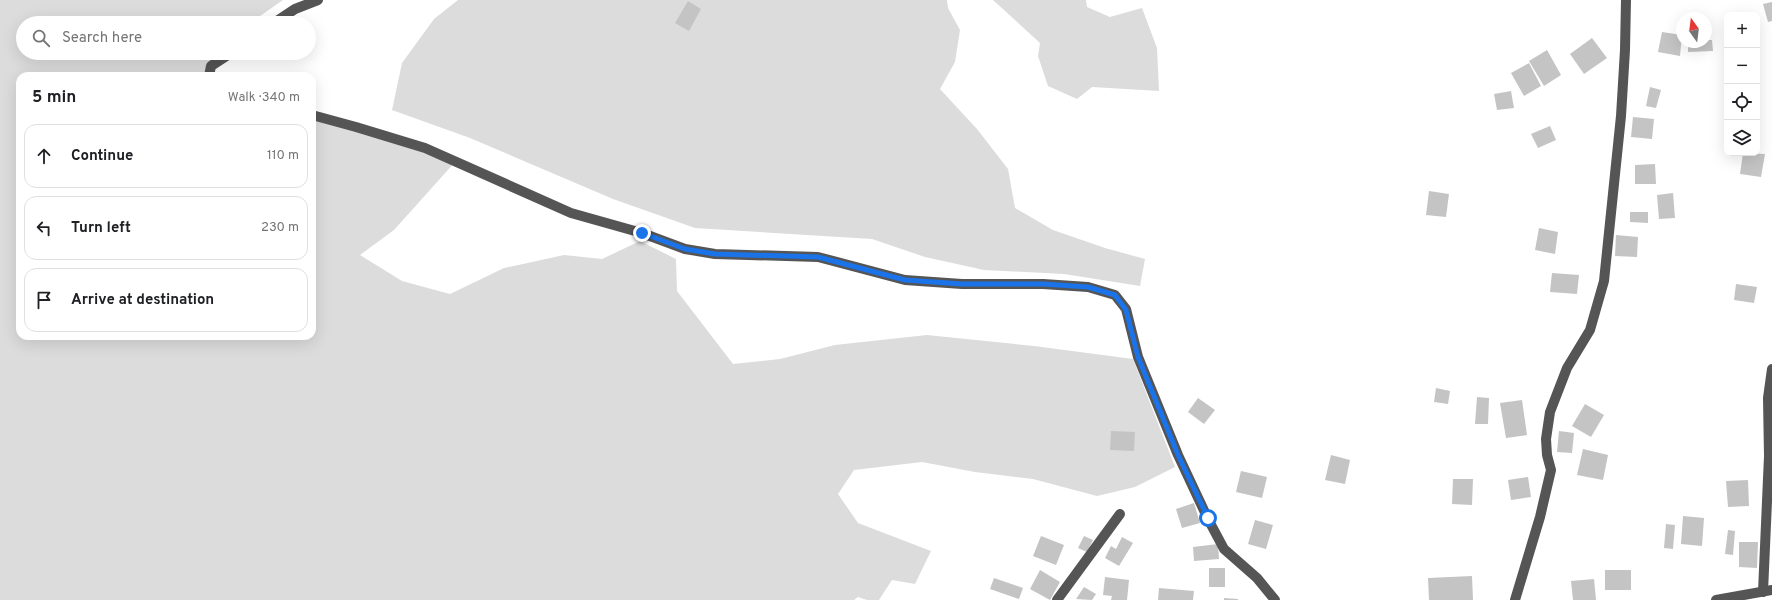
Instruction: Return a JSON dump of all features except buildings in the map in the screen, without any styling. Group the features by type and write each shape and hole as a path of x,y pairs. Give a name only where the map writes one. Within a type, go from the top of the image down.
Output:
{"street":[{"path":"284,16 295,9 318,0"},
{"path":"1515,600 1540,517 1551,470 1547,455 1546,439 1550,412 1568,368 1590,330 1604,281 1621,116 1626,0"},
{"path":"210,72 212,66 221,60"},
{"path":"316,116 356,126 425,148 571,213 642,233 685,249 715,254 818,257 905,280 962,284 1043,284 1088,287 1115,295 1126,310 1138,357 1178,455 1224,549 1257,578 1275,600"},
{"path":"1716,600 1768,591 1768,398 1772,369"},
{"path":"1057,600 1120,514"}],"shaded area":[{"path":"0,0 283,0 260,16 16,16 16,60 211,60 209,66 213,72 16,72 16,340 316,340 316,112 455,162 394,230 360,255 402,281 450,294 504,268 564,255 602,259 640,241 676,259 677,291 733,364 780,359 835,345 927,335 1034,346 1133,359 1175,467 1135,487 1097,496 1033,479 975,472 922,462 854,470 838,494 858,523 931,551 915,584 892,580 879,600 867,600 858,597 854,600 0,600"},
{"path":"458,0 947,0 948,8 960,30 955,62 940,89 977,129 1008,169 1015,208 1053,230 1105,248 1145,259 1140,286 1064,274 984,270 925,257 872,239 695,228 613,199 470,138 392,110 402,63 434,19"},
{"path":"993,0 1086,0 1087,7 1110,17 1142,8 1157,48 1159,91 1092,87 1077,99 1048,86 1038,56 1040,43"}],"route":[{"path":"642,233 685,249 715,254 818,257 905,280 962,284 1043,284 1088,287 1115,295 1126,310 1138,357 1178,455 1208,518"}]}
